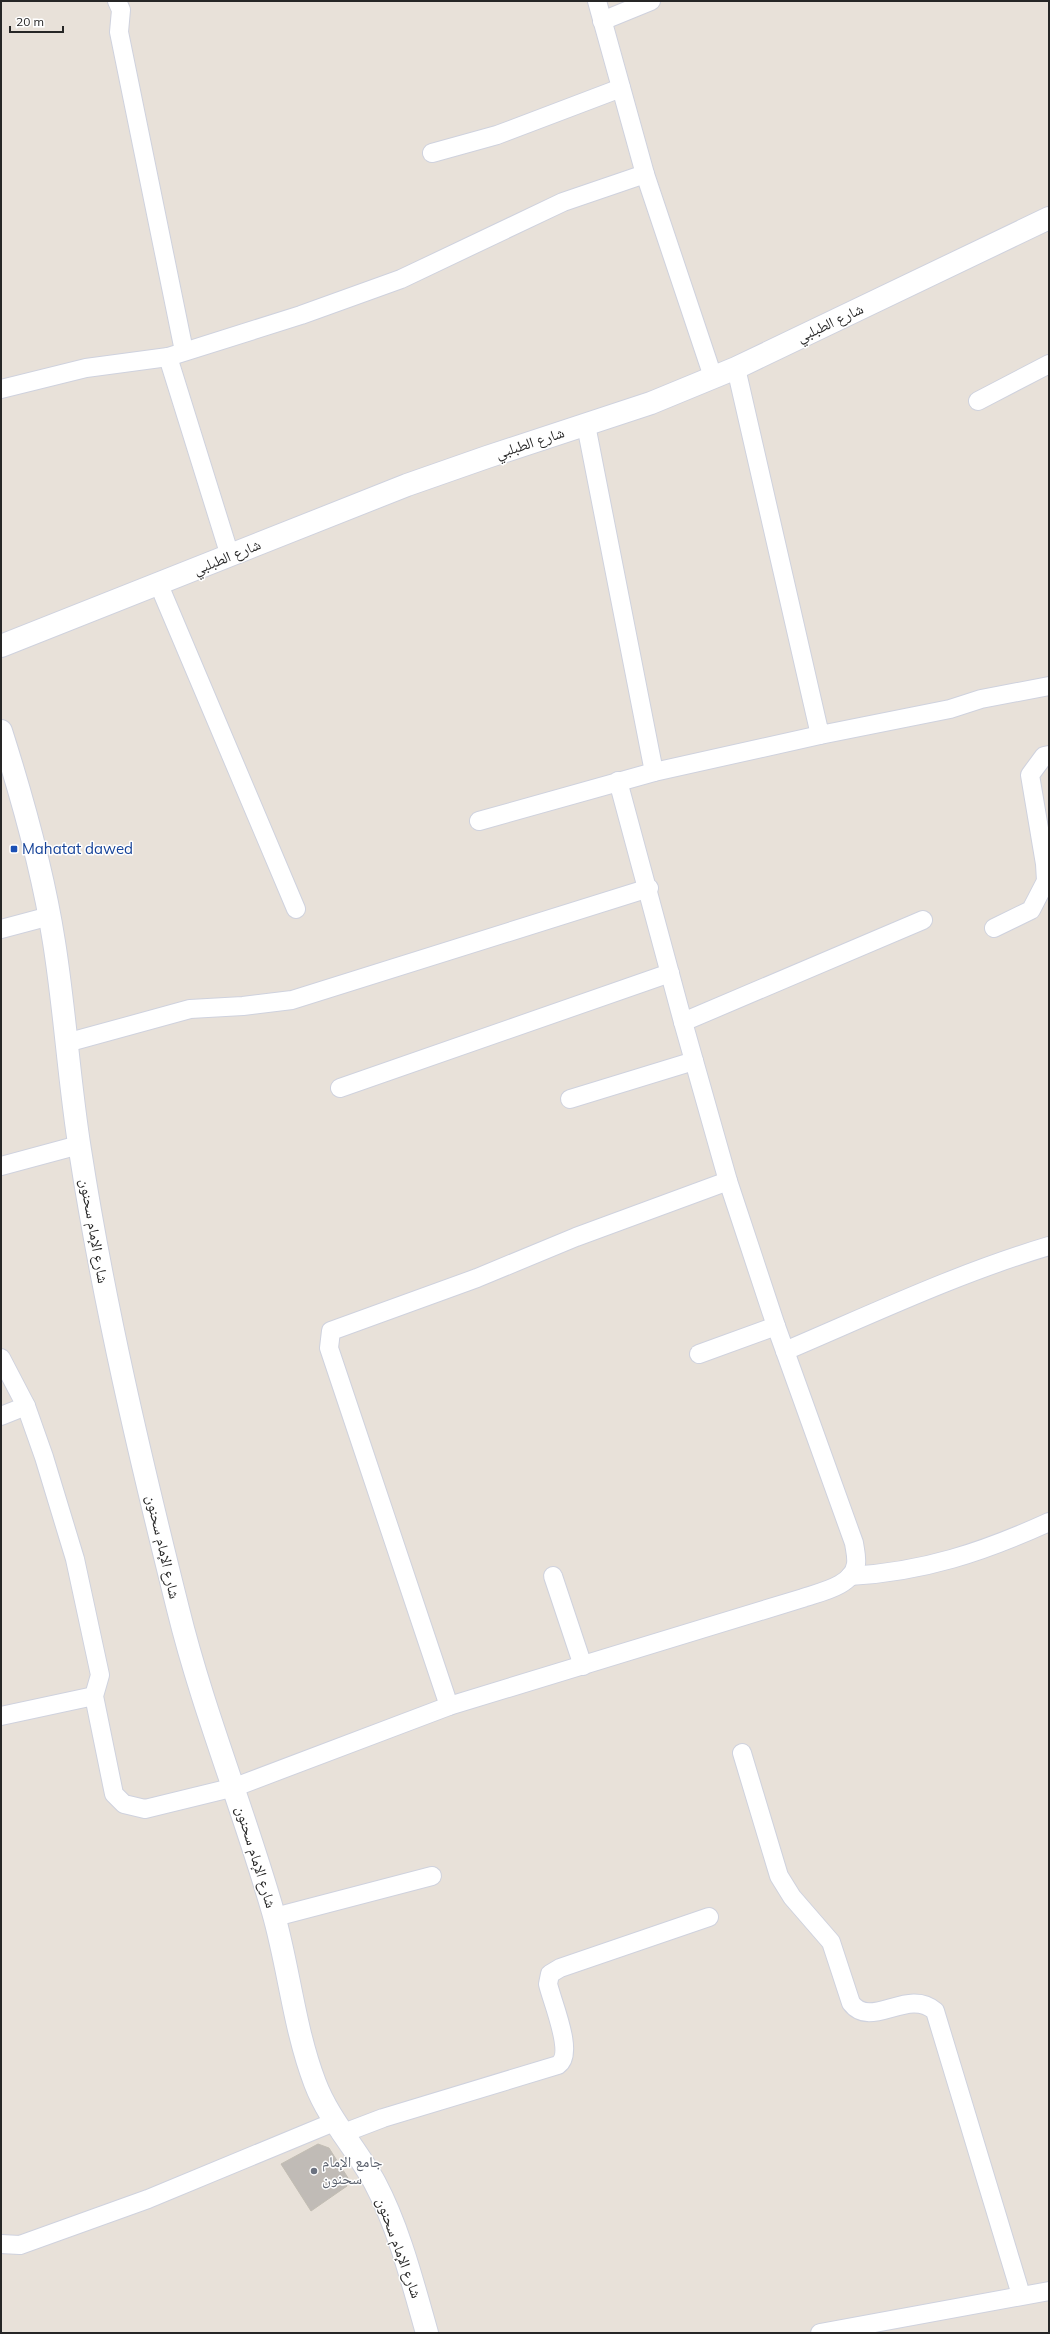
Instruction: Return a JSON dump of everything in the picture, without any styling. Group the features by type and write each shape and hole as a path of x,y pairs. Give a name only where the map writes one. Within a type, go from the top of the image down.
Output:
{"street":[{"path":"117,1 121,10 120,32 176,354 230,556"},
{"path":"597,1 645,174 713,377"},
{"path":"602,21 651,1"},
{"path":"432,153 497,135 621,88"},
{"path":"1,389 86,368 176,354 302,315 401,279 563,202 645,174"},
{"name":"شارع الطبلبي","path":"1,646 407,485 651,403 736,368 1049,218"},
{"path":"978,401 1049,364"},
{"path":"736,368 820,735"},
{"path":"586,425 654,772"},
{"path":"159,584 296,909"},
{"path":"479,821 654,772 1049,686"},
{"name":"شارع الإمام سحنون","path":"1,731 30,830 50,916 79,1145 96,1251 122,1377 179,1614 211,1721 235,1787 275,1917 293,2005 308,2064 316,2086 338,2128 375,2184 401,2250 427,2333"},
{"path":"994,928 1031,910 1046,882 1046,864 1030,775 1044,756 1049,755"},
{"path":"1,1358 26,1406 44,1457 75,1559 100,1675 94,1696 114,1794 119,1802 130,1806 145,1809 235,1787 449,1706 583,1666 836,1586 850,1576 856,1566 854,1542 776,1326 728,1181 683,1022 649,888 618,781"},
{"path":"66,1044 190,1009 243,1006 292,1000 649,888"},
{"path":"1,929 50,916"},
{"path":"683,1022 923,920"},
{"path":"340,1088 670,973"},
{"path":"570,1099 694,1061"},
{"path":"1,1166 79,1145"},
{"path":"449,1706 329,1348 331,1331 335,1328 477,1278 576,1237 728,1181"},
{"path":"785,1351 995,1262 1049,1246"},
{"path":"699,1354 776,1326"},
{"path":"1,1416 26,1406"},
{"path":"850,1576 900,1572 948,1561 982,1550 1049,1522"},
{"path":"553,1576 583,1666"},
{"path":"1,1716 94,1696"},
{"path":"742,1753 782,1881 792,1897 831,1942 847,1996 855,2009 869,2013 911,2002 929,2006 936,2011 1021,2295"},
{"path":"275,1917 432,1876"},
{"path":"1,2244 20,2245 338,2128 383,2118 558,2065 564,2058 565,2046 548,1984 550,1974 560,1968 709,1917"},
{"path":"820,2333 1049,2291"}],"building":[{"name":"جامع الإمام سحنون","path":"318,2144 329,2148 348,2178 344,2181 347,2186 311,2211 281,2164"}],"place":[{"name":"Mahatat dawed","path":"14,849"},
{"name":"جامع الإمام سحنون","path":"314,2171"}]}
